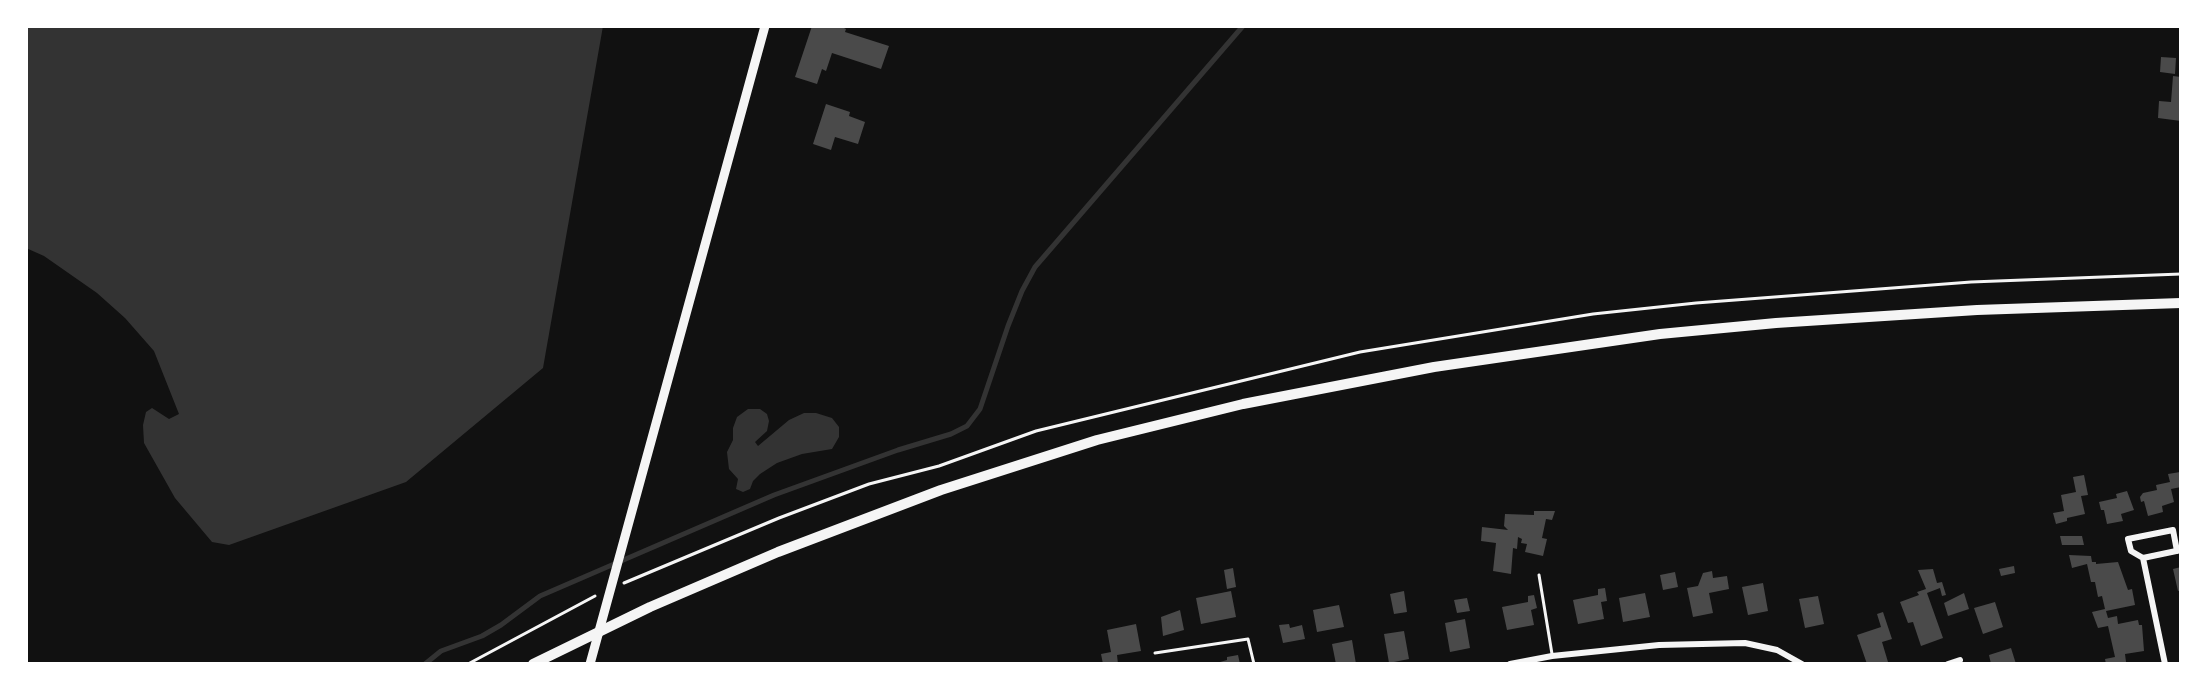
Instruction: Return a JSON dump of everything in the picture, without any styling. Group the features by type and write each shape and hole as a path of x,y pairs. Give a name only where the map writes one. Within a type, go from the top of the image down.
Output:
{"main road":[{"path":"590,664 765,26"},
{"path":"533,664 650,607 778,552 941,490 1097,440 1243,404 1434,367 1660,334 1977,310 2181,303"}],"street":[{"path":"2173,530 2179,550 2143,558 2131,551 2128,539 2173,530"},
{"path":"2143,558 2165,664"},
{"path":"1510,664 1659,645 1745,643 1777,650 1802,664"},
{"path":"1948,664 1960,660"}],"lane":[{"path":"1539,575 1553,660"},
{"path":"1155,653 1248,639 1254,664"}],"shaded area":[{"path":"26,26 603,26 543,368 406,482 229,545 212,542 175,498 144,443 146,412 152,408 169,419 179,414 154,351 125,318 97,293 44,256 26,248"},
{"path":"748,409 760,409 767,414 769,421 767,431 755,442 758,446 789,420 804,413 832,418 839,427 839,437 832,449 802,454 777,463 760,474 750,489 743,492 736,489 738,479 729,469 727,452 733,440 737,417"}],"building":[{"path":"812,26 840,26 846,29 845,32 889,46 881,69 832,53 826,71 822,69 817,84 795,77"},
{"path":"2161,57 2176,58 2175,74 2160,72"},
{"path":"2173,76 2181,77 2181,121 2158,118 2159,101 2171,102"},
{"path":"826,104 850,112 849,116 865,122 858,144 835,137 831,150 813,144"},
{"path":"2180,472 2181,487 2171,489 2174,502 2162,506 2163,512 2148,516 2140,497 2143,493 2157,490 2156,485 2170,482 2168,474"},
{"path":"2084,475 2088,495 2081,496 2085,514 2056,524 2053,513 2064,511 2061,495 2076,492 2073,477"},
{"path":"2127,491 2134,510 2121,514 2123,521 2107,524 2099,502 2117,498 2116,494"},
{"path":"1534,511 1555,511 1552,520 1546,519 1542,538 1547,539 1543,556 1525,552 1527,544 1521,543 1522,539 1518,537 1517,549 1513,548 1511,574 1493,571 1496,543 1481,541 1482,527 1508,530 1504,526 1505,514 1534,515"},
{"path":"2060,536 2082,536 2084,545 2062,545"},
{"path":"2069,555 2091,556 2096,564 2118,562 2128,590 2132,589 2135,605 2106,611 2108,618 2117,616 2118,624 2138,620 2142,625 2144,651 2125,654 2126,662 2106,664 2105,659 2115,657 2108,626 2098,628 2092,612 2105,609 2102,596 2098,597 2087,564 2072,568"},
{"path":"2014,566 2015,573 2001,576 1999,569"},
{"path":"2181,567 2181,590 2178,591 2173,569"},
{"path":"1233,568 1236,587 1227,589 1224,570"},
{"path":"1933,569 1937,583 1942,582 1946,595 1942,596 1940,588 1927,593 1943,638 1921,646 1913,622 1908,623 1900,602 1926,589 1918,570"},
{"path":"1712,571 1713,578 1727,576 1729,589 1709,593 1713,613 1693,617 1687,588 1698,586 1703,573"},
{"path":"1675,572 1678,587 1663,590 1660,575"},
{"path":"1763,583 1768,611 1748,615 1742,587"},
{"path":"1605,588 1607,601 1601,602 1604,619 1578,624 1573,600 1598,595 1598,589"},
{"path":"1231,591 1236,617 1201,624 1196,598"},
{"path":"1404,591 1407,612 1394,614 1390,594"},
{"path":"1645,593 1650,617 1623,622 1619,598"},
{"path":"1964,593 1969,609 1948,616 1944,603"},
{"path":"1534,595 1537,608 1531,610 1534,625 1507,630 1502,607 1528,602 1528,596"},
{"path":"1818,596 1824,624 1805,628 1799,599"},
{"path":"1467,598 1470,611 1457,613 1454,600"},
{"path":"1995,602 2003,627 1983,634 1974,608"},
{"path":"1339,605 1344,627 1317,632 1313,610"},
{"path":"1180,610 1184,630 1163,636 1161,617"},
{"path":"1883,612 1892,639 1882,642 1888,662 1867,664 1857,635 1881,627 1877,614"},
{"path":"1465,619 1470,648 1450,652 1445,623"},
{"path":"1136,624 1141,651 1117,655 1118,664 1103,664 1101,654 1111,652 1107,630"},
{"path":"1289,624 1290,628 1302,625 1305,639 1283,643 1279,625"},
{"path":"1404,631 1409,659 1389,663 1384,634"},
{"path":"1352,640 1356,664 1336,664 1332,644"},
{"path":"2011,648 2016,664 1991,664 1989,655"},
{"path":"1238,655 1240,664 1213,664 1227,660 1227,657"}],"waterway":[{"path":"425,664 441,651 482,636 501,625 540,596 774,495 967,426 980,409 1008,326 1035,267 1243,26"}]}
